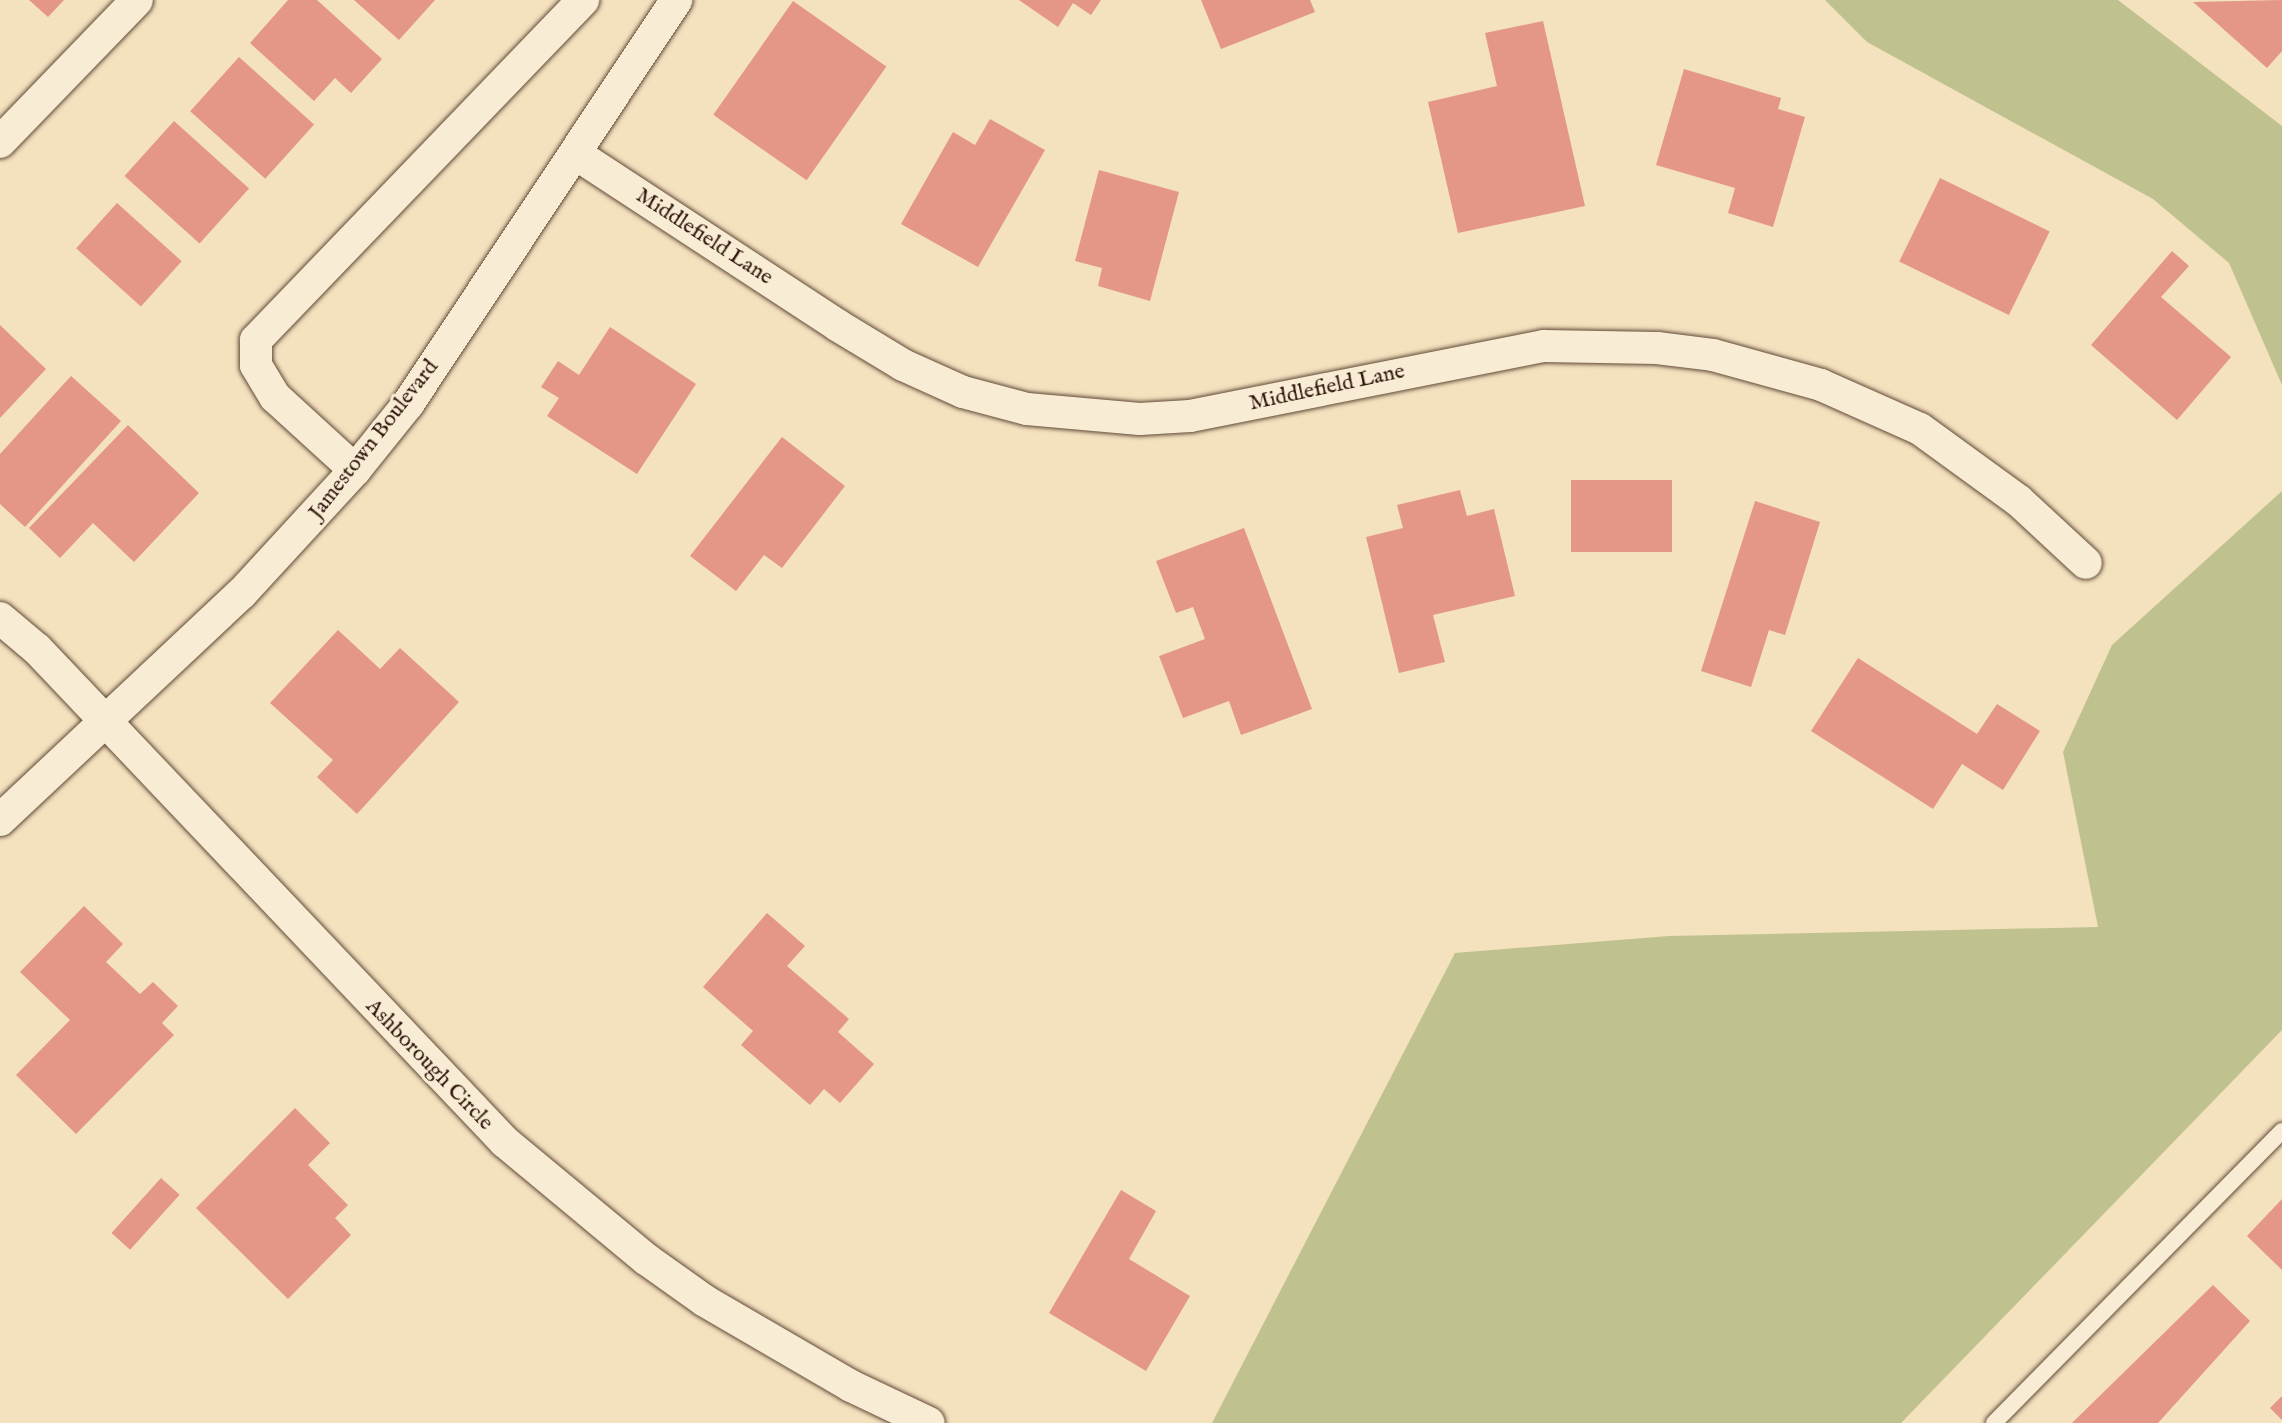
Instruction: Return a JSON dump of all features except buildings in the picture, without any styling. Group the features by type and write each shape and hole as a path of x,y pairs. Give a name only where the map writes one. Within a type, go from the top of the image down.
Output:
{"street":[{"path":"0,142 137,0"},
{"path":"355,470 275,397 256,365 256,340 583,0"},
{"name":"Jamestown Boulevard","path":"0,820 253,581 355,470 408,404 576,154 668,3"},
{"name":"Middlefield Lane","path":"576,154 903,365 976,395 1084,418 1140,419 1190,416 1544,346 1657,348 1713,355 1821,385 1920,429 2019,501 2086,563"},
{"name":"Ashborough Circle","path":"0,618 107,721 505,1142 646,1259 705,1301 851,1386 929,1423"}],"lane":[{"path":"1994,1423 2282,1131"}],"green space":[{"path":"1825,0 2118,0 2282,126 2282,385 2229,263 2153,199 1867,42"},
{"path":"2282,491 2282,1030 1901,1423 1212,1423 1455,953 1669,936 2098,927 2063,752 2112,645"}]}
